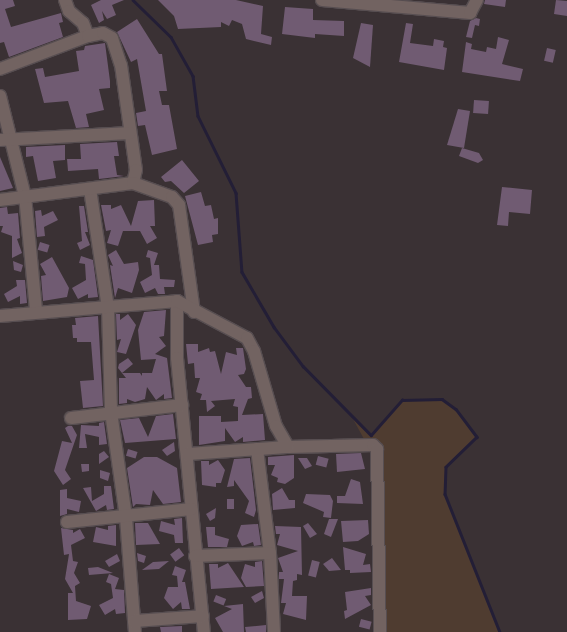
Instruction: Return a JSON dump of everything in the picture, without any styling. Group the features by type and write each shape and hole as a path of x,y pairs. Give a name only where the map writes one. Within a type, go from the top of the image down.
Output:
{"street":[{"path":"65,0 68,11 83,23 88,36"},
{"path":"322,0 470,13 477,0"},
{"path":"0,69 88,36 102,33 112,38 118,49 136,170 134,183"},
{"path":"0,96 6,140 25,196 36,311"},
{"path":"6,140 130,133"},
{"path":"0,200 134,183 161,191 179,205 194,312"},
{"path":"90,189 108,308 111,412 126,518 135,627 203,616"},
{"path":"177,301 182,405 195,556 204,632"},
{"path":"0,316 36,311 108,308 177,301 194,312 247,338 254,351 276,426 288,447"},
{"path":"71,418 182,405"},
{"path":"187,454 288,447 376,446 380,632"},
{"path":"257,449 270,553 274,632"},
{"path":"67,522 126,518 191,509"},
{"path":"195,556 270,553"}],"shaded area":[{"path":"442,399 456,409 477,437 446,467 445,494 500,632 386,632 370,450 348,410 371,435 402,400"}],"building":[{"path":"0,0 13,0 15,6 5,9 11,27 61,13 63,22 59,23 63,37 9,57 4,42 0,43"},
{"path":"101,0 124,0 112,5 116,15 107,19 102,11 104,20 99,23 91,5"},
{"path":"158,0 236,0 263,6 261,34 272,37 271,45 246,39 242,24 232,20 229,26 221,22 221,27 178,29 174,16"},
{"path":"485,0 506,0 505,7 484,4"},
{"path":"556,0 567,1 567,16 554,14"},
{"path":"285,7 313,9 313,20 344,21 344,36 315,34 315,38 282,34"},
{"path":"476,18 480,19 479,26 475,25 472,38 466,37 470,21"},
{"path":"137,19 159,54 162,54 167,91 159,91 162,105 169,105 177,149 152,155 145,125 138,126 136,113 146,111 137,59 131,62 117,32"},
{"path":"361,23 373,25 370,67 353,58"},
{"path":"406,23 413,24 410,43 433,46 434,39 444,41 443,47 447,48 444,70 399,62"},
{"path":"498,37 509,40 502,64 523,69 520,81 462,72 466,42 472,44 471,49 486,52 487,47 496,49"},
{"path":"105,43 110,88 99,89 104,110 86,114 89,127 76,128 68,101 44,103 35,69 43,68 45,77 79,71 76,51 84,50 85,46"},
{"path":"547,48 556,50 553,63 544,61"},
{"path":"474,100 489,101 488,114 473,113"},
{"path":"458,109 470,111 464,148 447,145"},
{"path":"117,142 119,156 114,156 117,175 124,176 99,179 98,169 68,171 67,159 81,159 80,144"},
{"path":"65,145 65,160 53,161 56,178 38,181 33,156 26,157 26,147"},
{"path":"462,148 479,153 483,160 478,163 459,156"},
{"path":"0,157 13,188 0,191"},
{"path":"182,160 199,181 184,193 171,181 165,182 161,177"},
{"path":"502,187 532,190 530,214 509,212 508,226 497,225"},
{"path":"201,192 205,206 211,205 214,219 218,218 218,234 212,235 213,242 198,245 185,196"},
{"path":"154,200 155,226 150,226 157,238 147,244 140,231 123,231 118,246 107,243 111,230 106,231 101,205 111,205 111,209 121,205 131,226 138,201"},
{"path":"79,206 84,206 88,232 85,232 90,245 80,250 77,243 82,241"},
{"path":"7,207 8,214 18,213 20,238 17,239 22,253 12,258 12,236 1,232 3,226 0,226 0,208"},
{"path":"41,210 42,216 53,211 58,220 44,227 45,236 37,237 35,211"},
{"path":"40,242 50,245 47,253 38,250"},
{"path":"116,250 124,264 138,262 139,270 132,293 118,288 115,298 110,265 113,266 108,255"},
{"path":"148,250 158,253 154,265 159,265 160,279 175,280 174,287 164,287 165,294 158,294 155,288 145,293 140,282 152,275 150,258 146,257"},
{"path":"81,256 93,260 98,297 88,298 88,294 78,299 72,288 86,280 85,264 79,263"},
{"path":"52,257 69,288 67,297 43,301 41,276 46,275 40,264"},
{"path":"13,261 23,265 21,272 14,270"},
{"path":"16,280 25,280 27,303 20,304 20,296 8,302 4,294 17,286"},
{"path":"166,310 164,336 159,337 166,346 155,354 167,358 172,398 164,399 164,394 156,400 147,387 145,399 135,402 127,399 127,403 119,404 119,378 126,378 122,373 140,373 142,376 142,373 152,373 156,359 141,360 138,330 144,312"},
{"path":"116,314 120,314 120,320 128,314 136,325 126,354 117,352 121,339 117,340"},
{"path":"98,316 103,406 83,408 80,381 94,380 91,342 77,342 77,338 73,338 72,325 76,325 75,318"},
{"path":"186,344 198,344 198,352 209,348 210,352 215,351 221,374 226,352 237,355 236,348 243,348 246,369 244,374 238,375 246,387 251,387 252,398 248,399 242,415 263,414 265,440 243,442 243,437 235,442 225,428 225,441 199,445 199,416 221,416 221,422 238,421 238,407 233,406 235,399 211,401 215,406 207,412 206,400 200,400 202,394 196,392 200,378 195,378 194,363 188,364"},
{"path":"128,358 133,364 122,373 118,368 119,364"},
{"path":"173,414 176,439 125,443 120,420 139,418 148,437 156,416"},
{"path":"104,422 107,444 99,445 99,437 85,434 87,448 79,448 81,425 99,426 99,423"},
{"path":"72,426 77,435 65,470 71,479 63,485 54,471 62,441 72,443 65,428"},
{"path":"174,442 175,451 167,456 162,450"},
{"path":"128,449 138,452 136,459 126,456"},
{"path":"104,451 109,457 99,464 99,454"},
{"path":"361,453 365,469 337,472 336,454"},
{"path":"294,455 294,478 285,484 277,482 278,478 271,475 275,465 268,465 268,457"},
{"path":"318,456 329,459 326,468 316,465"},
{"path":"144,457 157,457 177,468 181,502 163,504 153,490 150,505 136,504 133,507 127,468"},
{"path":"250,458 256,510 254,517 245,513 249,501 234,480 234,486 227,487 234,459"},
{"path":"298,458 307,458 312,466 305,469"},
{"path":"218,460 225,470 221,483 216,483 216,487 202,485 201,461 209,461 209,465"},
{"path":"81,464 89,464 89,471 82,472"},
{"path":"100,470 110,473 108,481 100,478"},
{"path":"351,479 360,482 363,504 337,503 337,496 345,496"},
{"path":"104,486 111,486 114,509 107,510 106,505 96,511 83,488 91,487 92,501 104,494"},
{"path":"282,488 289,500 295,500 295,508 273,510 272,494"},
{"path":"67,489 67,498 81,501 79,512 67,509 67,514 60,516 60,490"},
{"path":"306,494 330,495 333,501 331,518 323,517 324,512 303,503"},
{"path":"227,499 234,499 234,509 227,509"},
{"path":"216,508 215,518 210,521 206,514"},
{"path":"182,518 183,543 175,543 174,535 159,531 161,521 175,525 174,519"},
{"path":"329,519 338,519 331,537 324,534"},
{"path":"368,520 369,534 358,541 343,542 341,521"},
{"path":"135,523 148,523 160,544 136,545"},
{"path":"308,523 317,534 310,538 303,526"},
{"path":"258,524 261,545 254,546 253,542 242,546 237,536 241,525"},
{"path":"116,525 116,546 93,542 96,527 108,530 108,526"},
{"path":"275,526 301,527 302,575 297,574 297,580 293,581 292,596 307,596 306,620 283,614 286,603 281,603 284,579 279,579 279,572 283,572 278,558 298,551 277,545 280,534 276,534"},
{"path":"206,527 215,527 215,535 229,539 227,547 208,547"},
{"path":"61,528 73,530 73,533 80,529 85,538 71,545 73,561 78,562 74,573 80,583 75,586 76,601 91,606 87,619 68,620 68,593 73,593 65,579 69,554 64,555"},
{"path":"343,547 366,554 363,565 370,564 371,572 350,573 350,570 345,570"},
{"path":"179,548 184,555 175,562 170,554"},
{"path":"137,553 146,556 144,563 138,561"},
{"path":"117,554 120,561 109,567 105,561"},
{"path":"332,558 341,570 329,571 323,564"},
{"path":"312,560 320,562 316,577 308,576"},
{"path":"169,561 159,569 142,570 153,562"},
{"path":"262,561 264,586 246,587 241,578 245,564 255,567 255,562"},
{"path":"228,563 244,587 211,589 209,564 218,564 218,568"},
{"path":"175,566 186,570 182,582 185,582 190,609 182,609 181,602 173,609 164,598 168,587 178,587 177,576 172,575"},
{"path":"98,567 113,573 89,575 88,568"},
{"path":"109,574 119,578 115,589 124,590 125,613 116,614 115,609 105,615 99,605 113,598 111,584 106,582"},
{"path":"371,588 371,595 365,596 371,605 345,619 344,611 347,610 345,592"},
{"path":"262,591 264,598 255,603 251,597"},
{"path":"216,595 226,599 224,606 213,601"},
{"path":"243,604 244,632 223,632 215,618 232,609 224,606"},
{"path":"361,619 372,622 370,630 359,627"},
{"path":"266,625 266,632 246,632 245,627"},
{"path":"182,626 182,632 161,632 160,627"}],"waterway":[{"path":"133,0 171,37 193,76 198,116 236,193 242,272 274,327 303,366 371,435 402,400 442,399 456,409 477,437 446,467 445,494 500,632"}]}
